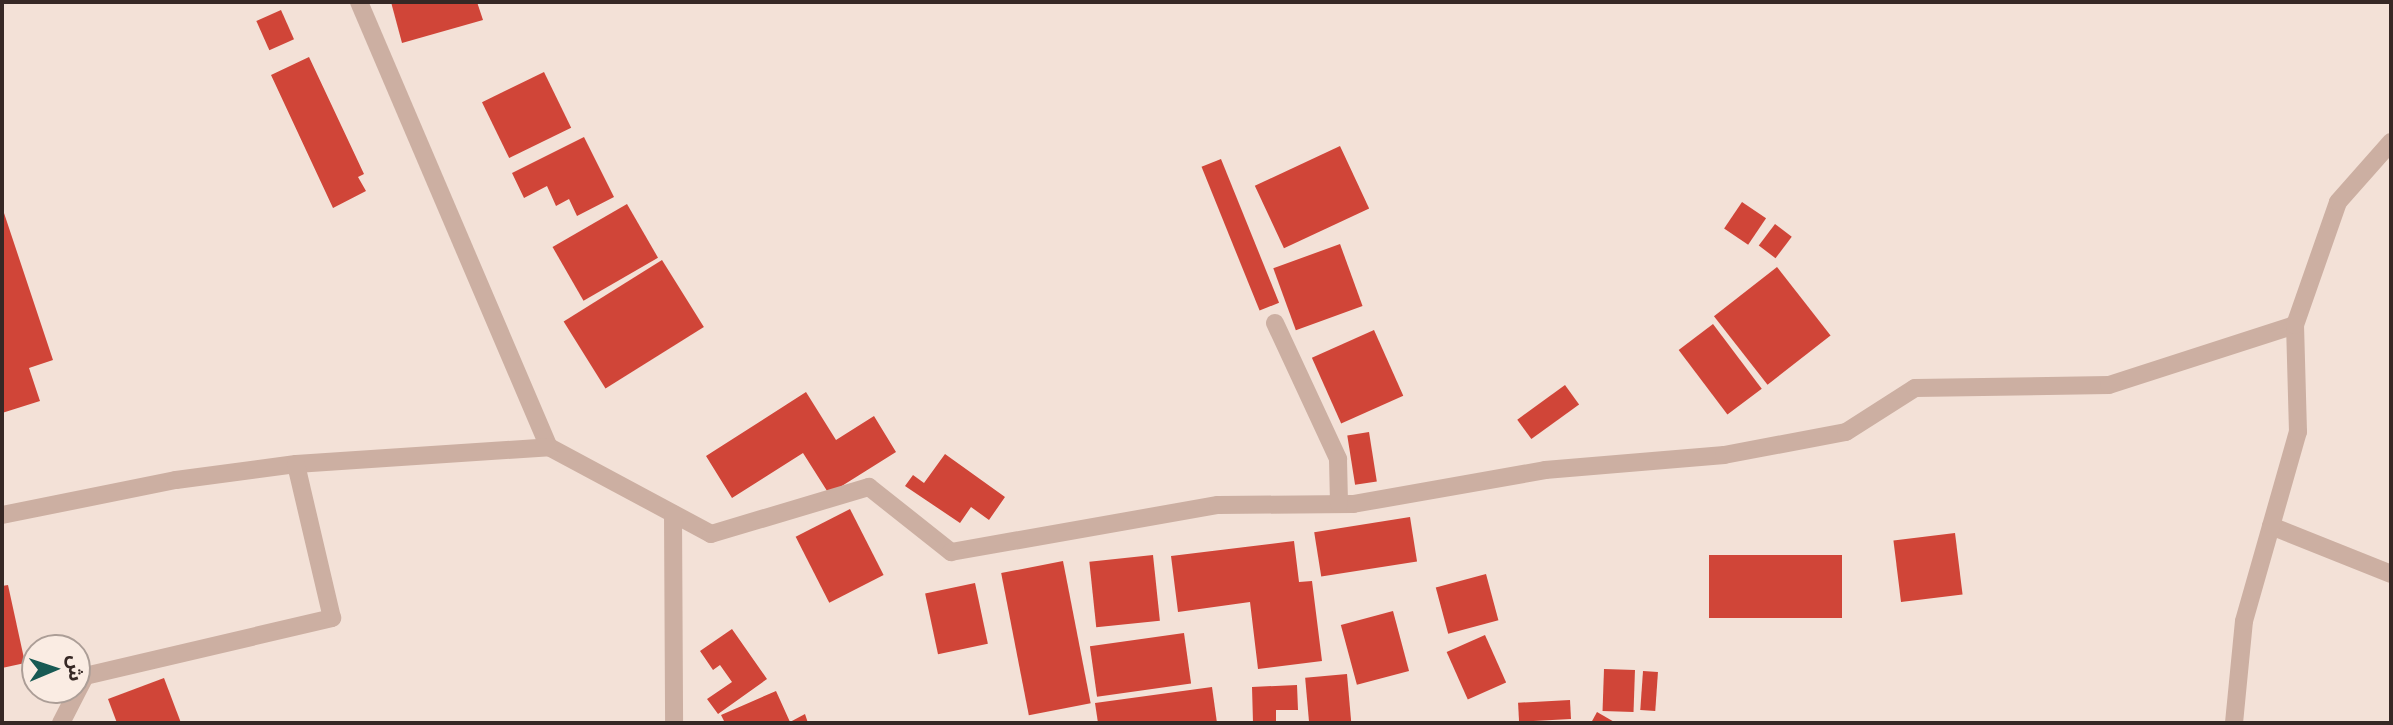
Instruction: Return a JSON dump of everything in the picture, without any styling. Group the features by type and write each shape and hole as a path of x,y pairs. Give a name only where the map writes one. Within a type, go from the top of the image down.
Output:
{"street":[{"path":"359,2 550,447"},
{"path":"2234,723 2244,621 2298,432 2295,325 2338,202 2391,142"},
{"path":"1275,323 1338,459 1339,504"},
{"path":"2,515 176,480 296,464 550,447 711,534 869,487 951,552 1218,505 1339,504 1545,470 1724,456 1846,432 1915,388 2109,385 2295,325"},
{"path":"61,723 85,676 332,618 296,464"},
{"path":"673,514 674,723"},
{"path":"2271,526 2391,574"}],"building":[{"path":"391,2 477,2 483,20 402,43"},
{"path":"281,10 294,39 269,50 256,21"},
{"path":"309,57 364,174 358,177 366,191 333,208 271,75"},
{"path":"544,72 571,128 509,158 482,102"},
{"path":"584,137 614,197 577,216 569,199 556,206 547,186 524,198 512,173"},
{"path":"1340,146 1369,209 1284,248 1255,186"},
{"path":"1221,159 1279,303 1260,311 1202,167"},
{"path":"1742,202 1766,218 1748,245 1724,229"},
{"path":"627,204 658,258 584,301 553,247"},
{"path":"2,207 53,360 29,368 40,401 2,413"},
{"path":"1775,224 1792,237 1776,258 1759,246"},
{"path":"1340,244 1363,306 1296,330 1273,268"},
{"path":"662,260 704,327 605,388 564,321"},
{"path":"1777,267 1831,336 1768,385 1714,316"},
{"path":"1713,324 1762,389 1727,415 1679,350"},
{"path":"1374,330 1403,396 1341,423 1312,358"},
{"path":"1565,385 1579,404 1531,439 1517,420"},
{"path":"806,392 836,440 874,416 896,452 829,494 803,453 732,498 706,456"},
{"path":"1369,432 1377,481 1355,485 1347,435"},
{"path":"945,454 1005,497 989,520 971,507 960,523 905,486 913,475 924,483"},
{"path":"850,509 884,575 829,603 796,537"},
{"path":"1410,517 1417,561 1321,577 1314,532"},
{"path":"1955,533 1963,595 1901,602 1893,541"},
{"path":"1294,541 1299,582 1312,581 1322,661 1258,669 1250,602 1178,612 1171,556"},
{"path":"1153,555 1160,621 1096,627 1089,562"},
{"path":"1709,555 1842,555 1842,618 1709,618"},
{"path":"1063,561 1091,703 1029,715 1001,573"},
{"path":"1486,574 1498,620 1448,634 1436,587"},
{"path":"975,583 988,644 938,654 925,594"},
{"path":"8,585 21,645 21,664 2,668 2,586"},
{"path":"1393,611 1409,671 1357,685 1341,625"},
{"path":"732,629 767,679 718,714 707,699 732,682 720,665 713,670 700,651"},
{"path":"1184,633 1191,684 1097,697 1090,646"},
{"path":"1485,635 1506,683 1468,700 1447,652"},
{"path":"1604,669 1635,670 1634,712 1603,711"},
{"path":"1643,671 1658,672 1655,711 1640,710"},
{"path":"1347,674 1351,723 1309,723 1305,678"},
{"path":"164,678 181,723 117,723 108,699"},
{"path":"1297,685 1298,710 1276,710 1276,723 1253,723 1252,687"},
{"path":"1212,687 1217,723 1098,723 1095,703"},
{"path":"776,691 790,722 805,714 808,723 725,723 721,715"},
{"path":"1570,700 1571,719 1519,722 1518,703"},
{"path":"1597,712 1616,723 1591,723"}]}
